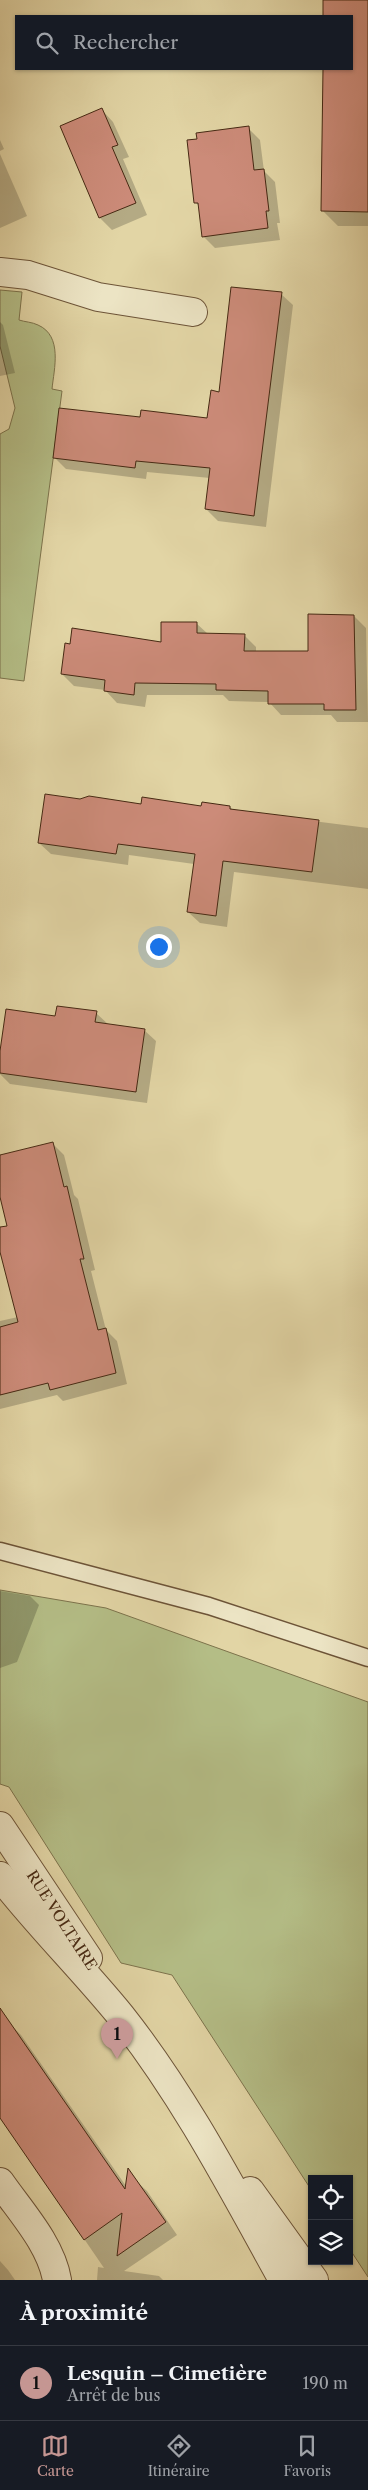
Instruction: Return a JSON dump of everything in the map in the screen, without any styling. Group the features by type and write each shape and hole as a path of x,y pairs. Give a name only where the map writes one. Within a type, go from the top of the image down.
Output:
{"street":[{"path":"0,272 28,275 98,297 193,312"},
{"name":"RUE VOLTAIRE","path":"0,1826 88,1958 121,2016 190,2116 283,2280"},
{"name":"RUE VOLTAIRE","path":"0,1876 28,1912 121,2016"},
{"name":"RUE VOLTAIRE","path":"190,2116 229,2162 314,2280"},
{"path":"0,2182 50,2257 56,2280"}],"lane":[{"path":"0,1551 209,1606 368,1658"}],"green space":[{"path":"0,290 22,292 19,320 38,325 46,330 51,337 55,354 52,389 62,391 24,681 0,678 0,434 9,429 15,408 0,346"},
{"path":"0,1590 106,1608 368,1702 368,2277 353,2254 353,2175 308,2175 308,2185 172,1975 121,1963 9,1787 0,1784"}],"building":[{"path":"323,0 368,0 368,212 321,211 323,70 353,70 353,15 323,15"},
{"path":"102,108 118,145 112,147 136,203 99,218 60,126"},
{"path":"249,126 254,170 264,169 269,211 266,211 268,228 202,237 198,203 194,203 187,140 197,139 196,133"},
{"path":"231,287 282,292 254,516 205,509 210,468 136,461 135,468 53,458 59,408 140,417 141,410 207,418 211,390 219,392"},
{"path":"308,614 354,615 356,710 324,710 324,704 268,704 268,691 216,690 216,684 135,683 134,695 104,691 105,680 61,674 65,643 70,644 72,628 161,642 161,622 197,622 197,633 245,634 244,651 308,651"},
{"path":"45,794 80,799 89,796 141,804 142,797 201,806 202,802 230,806 230,809 319,820 312,872 223,861 216,916 187,912 195,854 118,844 116,854 38,843"},
{"path":"57,1006 97,1011 95,1022 145,1029 136,1092 0,1073 0,1051 6,1009 55,1016"},
{"path":"53,1142 64,1187 67,1186 84,1259 80,1259 98,1330 106,1328 116,1373 50,1390 48,1383 0,1395 0,1327 18,1322 0,1252 0,1227 7,1226 0,1197 0,1155"},
{"path":"0,2008 125,2189 128,2168 166,2222 117,2256 122,2213 84,2240 0,2118"}],"place":[{"name":"Lesquin – Cimetière","path":"117,2059"}]}
